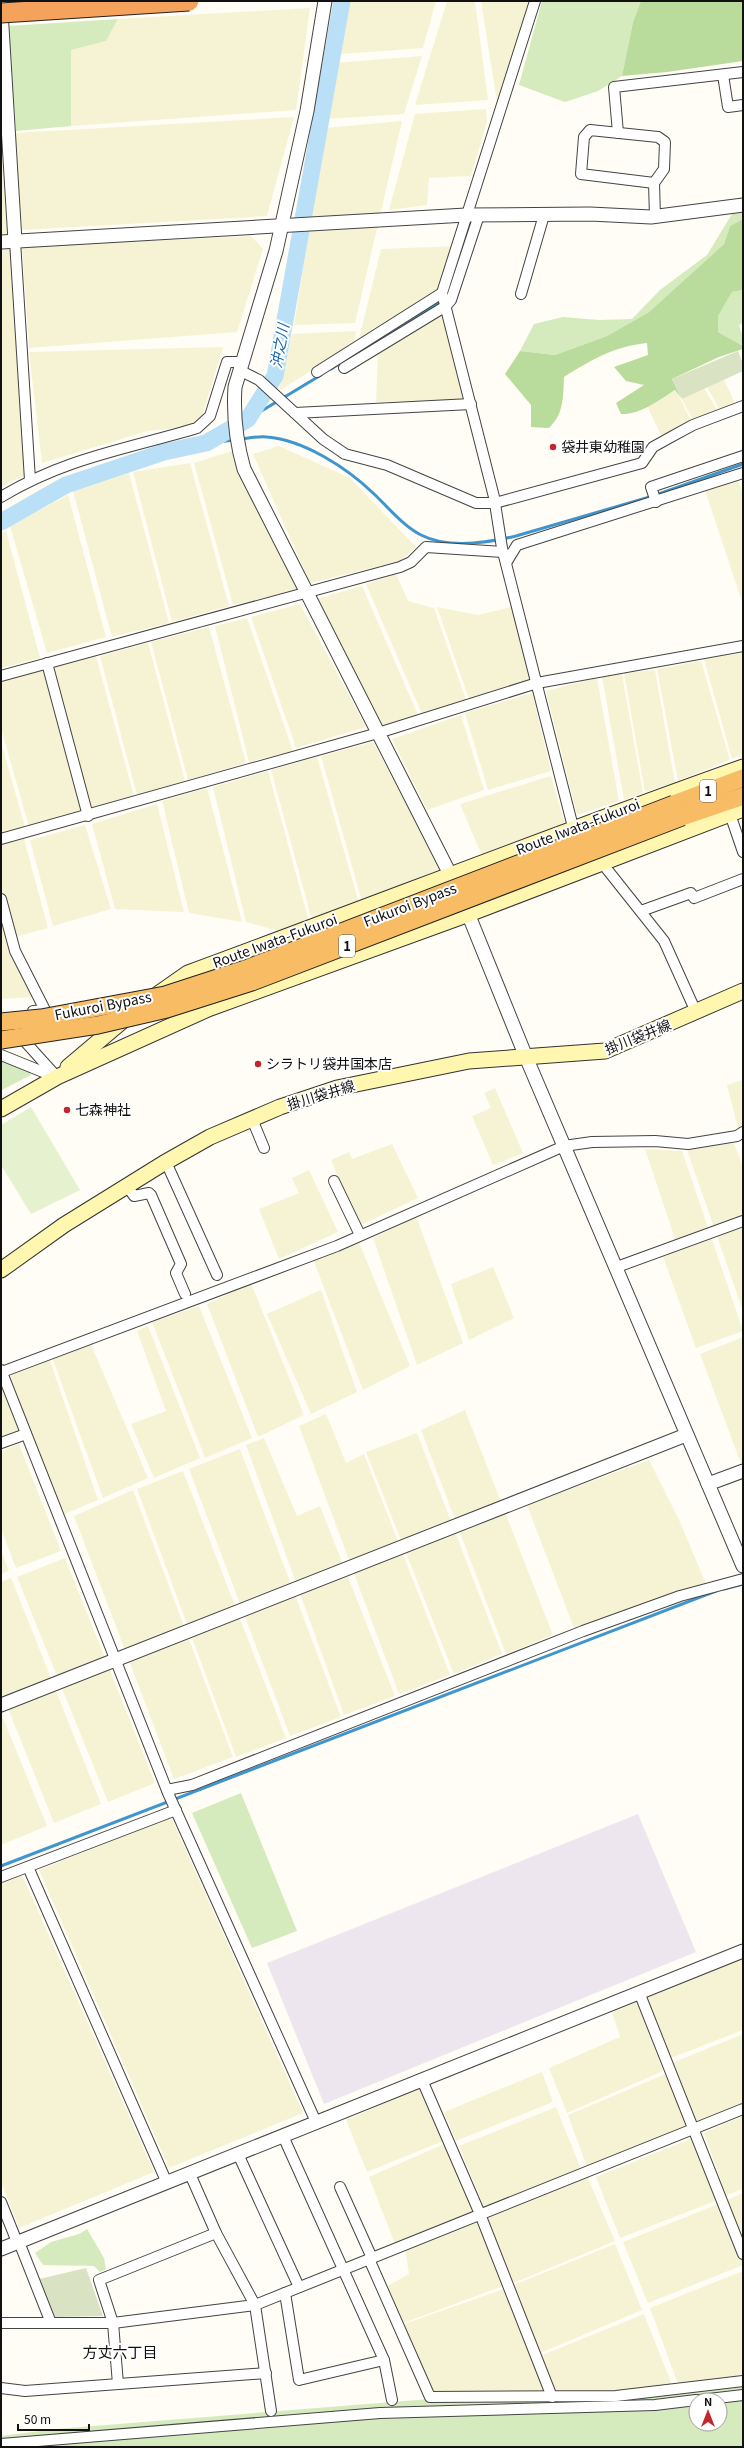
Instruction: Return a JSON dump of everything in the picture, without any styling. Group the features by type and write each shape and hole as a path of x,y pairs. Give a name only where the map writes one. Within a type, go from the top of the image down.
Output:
{"highway":[{"path":"1,12 189,1"},
{"name":"Fukuroi Bypass","path":"1,1040 106,1023 167,1009 252,982 678,810 743,778"},
{"name":"Fukuroi Bypass","path":"1,1021 41,1018 165,994 240,970 678,810 743,796"}],"main road":[{"name":"Route Iwata-Fukuroi","path":"57,1077 115,1027 188,973 451,876 574,827 743,767"},
{"name":"Route Iwata-Fukuroi","path":"1,1109 57,1077 208,1009 468,914 737,811"},
{"name":"掛川袋井線","path":"1,1270 64,1225 166,1162 210,1138 280,1107 344,1086 469,1061 605,1051 743,991"}],"street":[{"path":"325,1 307,111 286,224 276,251 241,366 234,406 237,445 244,469 451,876 526,1057 743,1566"},
{"path":"344,368 446,306 451,300 473,215 535,1"},
{"path":"1,12 30,480"},
{"path":"618,133 614,87 743,72"},
{"path":"723,75 728,107 743,105"},
{"path":"654,183 581,174 584,137 590,130 658,137 665,142 664,169 654,183 655,217"},
{"path":"1,242 286,224 473,215 544,214 655,217 743,205"},
{"path":"521,294 544,214"},
{"path":"317,372 442,293 473,215"},
{"path":"442,293 495,503 499,532 506,563 574,827"},
{"path":"1,497 30,480 104,452 197,428 210,416 227,362 241,366 259,380 323,439 345,454 387,465 476,503 495,503 642,463 653,447 693,425 743,406"},
{"path":"294,413 470,404"},
{"path":"654,497 651,486 743,456"},
{"path":"506,563 517,545 654,497 743,473"},
{"path":"1,676 400,567 411,562 426,547 503,550"},
{"path":"1,839 88,816 378,733 537,683 743,646"},
{"path":"47,663 88,816"},
{"path":"737,811 743,852"},
{"path":"602,863 664,941 696,1012"},
{"path":"641,912 691,893 694,898 743,879"},
{"path":"1,899 15,951 45,1010 19,1013 1,1021 21,1036 57,1077"},
{"path":"1,1055 27,1063 57,1077"},
{"path":"252,1119 264,1148"},
{"path":"316,2122 167,1792 1,1371 337,1246 564,1146 592,1142 631,1141 688,1144 737,1136 743,1132"},
{"path":"166,1162 217,1275"},
{"path":"334,1181 360,1235"},
{"path":"128,1186 134,1196 149,1193 151,1195 181,1264 176,1272 185,1294"},
{"path":"617,1268 743,1221"},
{"path":"1,1443 26,1434"},
{"path":"1,1705 686,1435"},
{"path":"708,1484 743,1471"},
{"path":"167,1792 192,1785 583,1631 680,1596 743,1578"},
{"path":"1,1877 175,1808"},
{"path":"28,1867 167,2183"},
{"path":"1,2249 743,1951"},
{"path":"639,1992 743,2254"},
{"path":"422,2080 480,2214 552,2397"},
{"path":"1,2323 114,2322 255,2305 743,2109"},
{"path":"283,2136 384,2360 392,2400"},
{"path":"238,2154 299,2287"},
{"path":"190,2174 216,2233 255,2305 271,2411"},
{"path":"340,2186 430,2397 616,2396 743,2381"},
{"path":"1,2202 51,2322"},
{"path":"118,2384 114,2322 99,2280 216,2233"},
{"path":"285,2293 299,2380 384,2360"},
{"path":"1,2388 25,2391 266,2373"},
{"path":"728,2397 743,2395"},
{"path":"1,2444 380,2413 647,2405 688,2401"}],"shaded area":[{"path":"350,1 436,1 423,48 341,54"},
{"path":"447,1 475,1 488,100 415,105"},
{"path":"481,1 530,1 499,114"},
{"path":"310,8 296,110 71,126 71,50 106,41 118,19"},
{"path":"422,56 404,114 326,119 335,63"},
{"path":"486,109 487,122 471,176 429,178 427,205 389,210 415,114"},
{"path":"294,117 267,216 22,230 15,133"},
{"path":"402,121 355,323 294,325 325,128"},
{"path":"1,130 7,234 1,235"},
{"path":"251,236 263,249 237,332 29,348 22,247"},
{"path":"457,246 440,294 391,325 373,328 357,347 381,249"},
{"path":"12,248 25,475 1,487 1,249"},
{"path":"443,312 470,400 376,402 378,354"},
{"path":"356,331 353,344 279,391 292,334"},
{"path":"223,347 199,426 148,431 42,463 29,352"},
{"path":"724,379 737,408 722,414 707,387"},
{"path":"704,388 720,415 695,424 682,399"},
{"path":"676,390 693,425 663,439 647,406"},
{"path":"279,446 350,478 416,547 400,561 310,583 253,454"},
{"path":"232,451 239,472 300,590 233,605 194,463"},
{"path":"190,463 229,606 172,622 133,472"},
{"path":"129,473 169,623 112,637 73,491"},
{"path":"738,479 743,494 743,605 705,490"},
{"path":"68,495 106,637 47,653 10,526"},
{"path":"6,531 40,658 1,668 1,533"},
{"path":"396,574 408,601 434,608 466,700 422,714 366,584"},
{"path":"362,586 418,715 382,727 316,599"},
{"path":"300,604 366,727 296,748 251,617"},
{"path":"437,607 478,615 511,607 531,680 469,699"},
{"path":"247,618 293,751 249,762 215,626"},
{"path":"209,627 246,763 188,780 151,642"},
{"path":"148,643 185,781 137,795 100,656"},
{"path":"743,653 743,754 732,759 704,659"},
{"path":"96,656 134,796 92,808 52,667"},
{"path":"701,661 730,760 678,781 657,669"},
{"path":"43,670 81,811 29,827 1,728 1,681"},
{"path":"655,670 675,783 645,792 624,673"},
{"path":"622,674 643,793 624,800 602,677"},
{"path":"597,678 619,801 577,815 546,691"},
{"path":"532,693 551,771 488,790 465,713"},
{"path":"461,715 484,790 427,810 392,739"},
{"path":"1,742 25,827 1,833"},
{"path":"373,742 442,871 362,902 321,756"},
{"path":"317,757 359,903 312,920 271,770"},
{"path":"268,771 309,922 283,932 246,922 213,787"},
{"path":"551,776 565,825 482,856 460,804"},
{"path":"207,788 242,922 189,913 162,801"},
{"path":"157,804 184,912 115,909 92,824"},
{"path":"85,825 111,909 53,926 30,840"},
{"path":"24,839 48,928 12,938 34,997 1,999 1,845"},
{"path":"743,1080 743,1124 738,1128 727,1085"},
{"path":"495,1088 523,1153 493,1165 472,1116 491,1108 484,1093"},
{"path":"734,1143 743,1167 743,1311 687,1150"},
{"path":"392,1144 418,1198 359,1226 331,1160 349,1152 352,1159"},
{"path":"645,1149 682,1151 743,1331 696,1348 659,1246 677,1245"},
{"path":"309,1170 338,1232 279,1259 259,1209 299,1193 292,1178"},
{"path":"416,1216 463,1343 417,1365 373,1238"},
{"path":"358,1240 410,1366 363,1390 313,1259"},
{"path":"493,1267 514,1318 469,1340 451,1284"},
{"path":"251,1283 304,1415 258,1437 207,1304"},
{"path":"321,1290 357,1392 311,1414 267,1314"},
{"path":"199,1306 252,1438 205,1458 152,1322"},
{"path":"148,1326 200,1458 154,1478 131,1424 166,1411 137,1331"},
{"path":"743,1337 743,1469 700,1354"},
{"path":"90,1342 148,1478 103,1498 52,1357"},
{"path":"49,1358 98,1500 62,1515 9,1372"},
{"path":"1,1384 20,1430 1,1438"},
{"path":"465,1410 553,1635 506,1654 421,1430"},
{"path":"326,1414 346,1463 364,1454 450,1675 399,1694 299,1426"},
{"path":"417,1433 502,1654 454,1674 366,1452"},
{"path":"264,1438 297,1516 320,1506 395,1696 344,1715 246,1445"},
{"path":"19,1444 61,1551 16,1568 1,1529 1,1451"},
{"path":"240,1449 341,1717 290,1736 189,1469"},
{"path":"649,1460 680,1522 706,1584 574,1628 527,1505"},
{"path":"183,1471 286,1738 236,1757 137,1489"},
{"path":"133,1490 233,1757 174,1779 74,1516"},
{"path":"1,1550 9,1571 1,1574"},
{"path":"65,1558 155,1783 108,1802 17,1577"},
{"path":"11,1578 101,1804 54,1823 1,1691 1,1582"},
{"path":"1,1713 47,1826 1,1845"},
{"path":"638,1814 696,1952 324,2104 267,1963"},
{"path":"171,1817 303,2113 169,2168 39,1870"},
{"path":"22,1875 154,2172 19,2228 1,2182 1,1883"},
{"path":"743,1958 743,2030 671,2058 646,1997"},
{"path":"637,2002 663,2071 567,2113 549,2068 620,2037 612,2012"},
{"path":"743,2034 743,2106 696,2124 672,2063"},
{"path":"542,2072 553,2102 456,2141 444,2112"},
{"path":"668,2073 689,2127 587,2167 568,2115"},
{"path":"419,2088 443,2141 367,2172 346,2120"},
{"path":"556,2107 581,2169 484,2207 459,2146"},
{"path":"743,2116 743,2189 726,2195 704,2133"},
{"path":"693,2138 718,2200 620,2238 596,2177"},
{"path":"444,2144 476,2212 395,2244 369,2177"},
{"path":"587,2176 615,2241 511,2284 485,2217"},
{"path":"743,2193 743,2242 727,2200"},
{"path":"721,2203 743,2259 743,2265 648,2303 623,2242"},
{"path":"478,2219 503,2286 401,2324 386,2287 409,2274 405,2248"},
{"path":"615,2244 642,2310 538,2354 511,2286"},
{"path":"743,2271 743,2377 678,2384 650,2308"},
{"path":"504,2289 549,2395 433,2392 401,2325"},
{"path":"644,2314 672,2385 614,2394 554,2394 540,2356"}],"green space":[{"path":"542,1 641,1 633,22 622,76 598,91 565,102 519,85"},
{"path":"641,1 743,1 743,61 667,72 622,76 633,22"},
{"path":"118,19 106,41 71,50 71,126 16,131 8,26"},
{"path":"743,207 743,219 730,226 724,244 649,312 607,336 555,355 520,351 534,324 563,317 599,320 632,319 660,290 707,255 735,209"},
{"path":"743,219 743,290 732,292 718,316 718,332 743,346 743,349 719,357 672,379 682,399 675,390 642,409 628,414 621,414 616,403 644,385 626,381 614,367 648,355 647,343 624,347 584,365 564,377 562,405 558,417 549,428 531,427 531,405 505,374 520,351 555,355 607,336 649,312 724,244 730,226"},
{"path":"743,290 743,323 739,325 743,338 743,346 718,332 718,316 732,292"},
{"path":"738,351 743,364 743,371 682,399 672,379"},
{"path":"1,1061 27,1068 31,1075 2,1090"},
{"path":"31,1107 80,1190 31,1214 1,1165 1,1125"},
{"path":"241,1793 297,1931 252,1948 192,1813"},
{"path":"87,2229 104,2258 106,2269 100,2272 94,2266 43,2265 35,2253 51,2242 79,2234"},
{"path":"86,2268 103,2316 55,2317 39,2279"},
{"path":"743,2385 743,2447 1,2447 1,2436 56,2429 430,2399 497,2398"}],"waterway":[{"name":"沖之川","path":"1,522 66,485 164,452 206,443 248,419 275,376 342,1"},
{"path":"446,297 472,219"},
{"path":"331,369 442,300"},
{"path":"248,419 321,375"},
{"path":"240,439 267,437 281,439 310,449 351,474 373,493 401,521 414,531 432,539 455,543 493,541 516,536 653,496 743,464"},
{"path":"206,443 235,440"},
{"path":"724,1589 743,1584"},
{"path":"1,1866 716,1591"}],"place":[{"name":"袋井東幼稚園","path":"553,447"},
{"name":"シラトリ袋井国本店","path":"258,1064"},
{"name":"七森神社","path":"67,1110"}],"district":[{"name":"方丈六丁目","path":"120,2353"}]}
